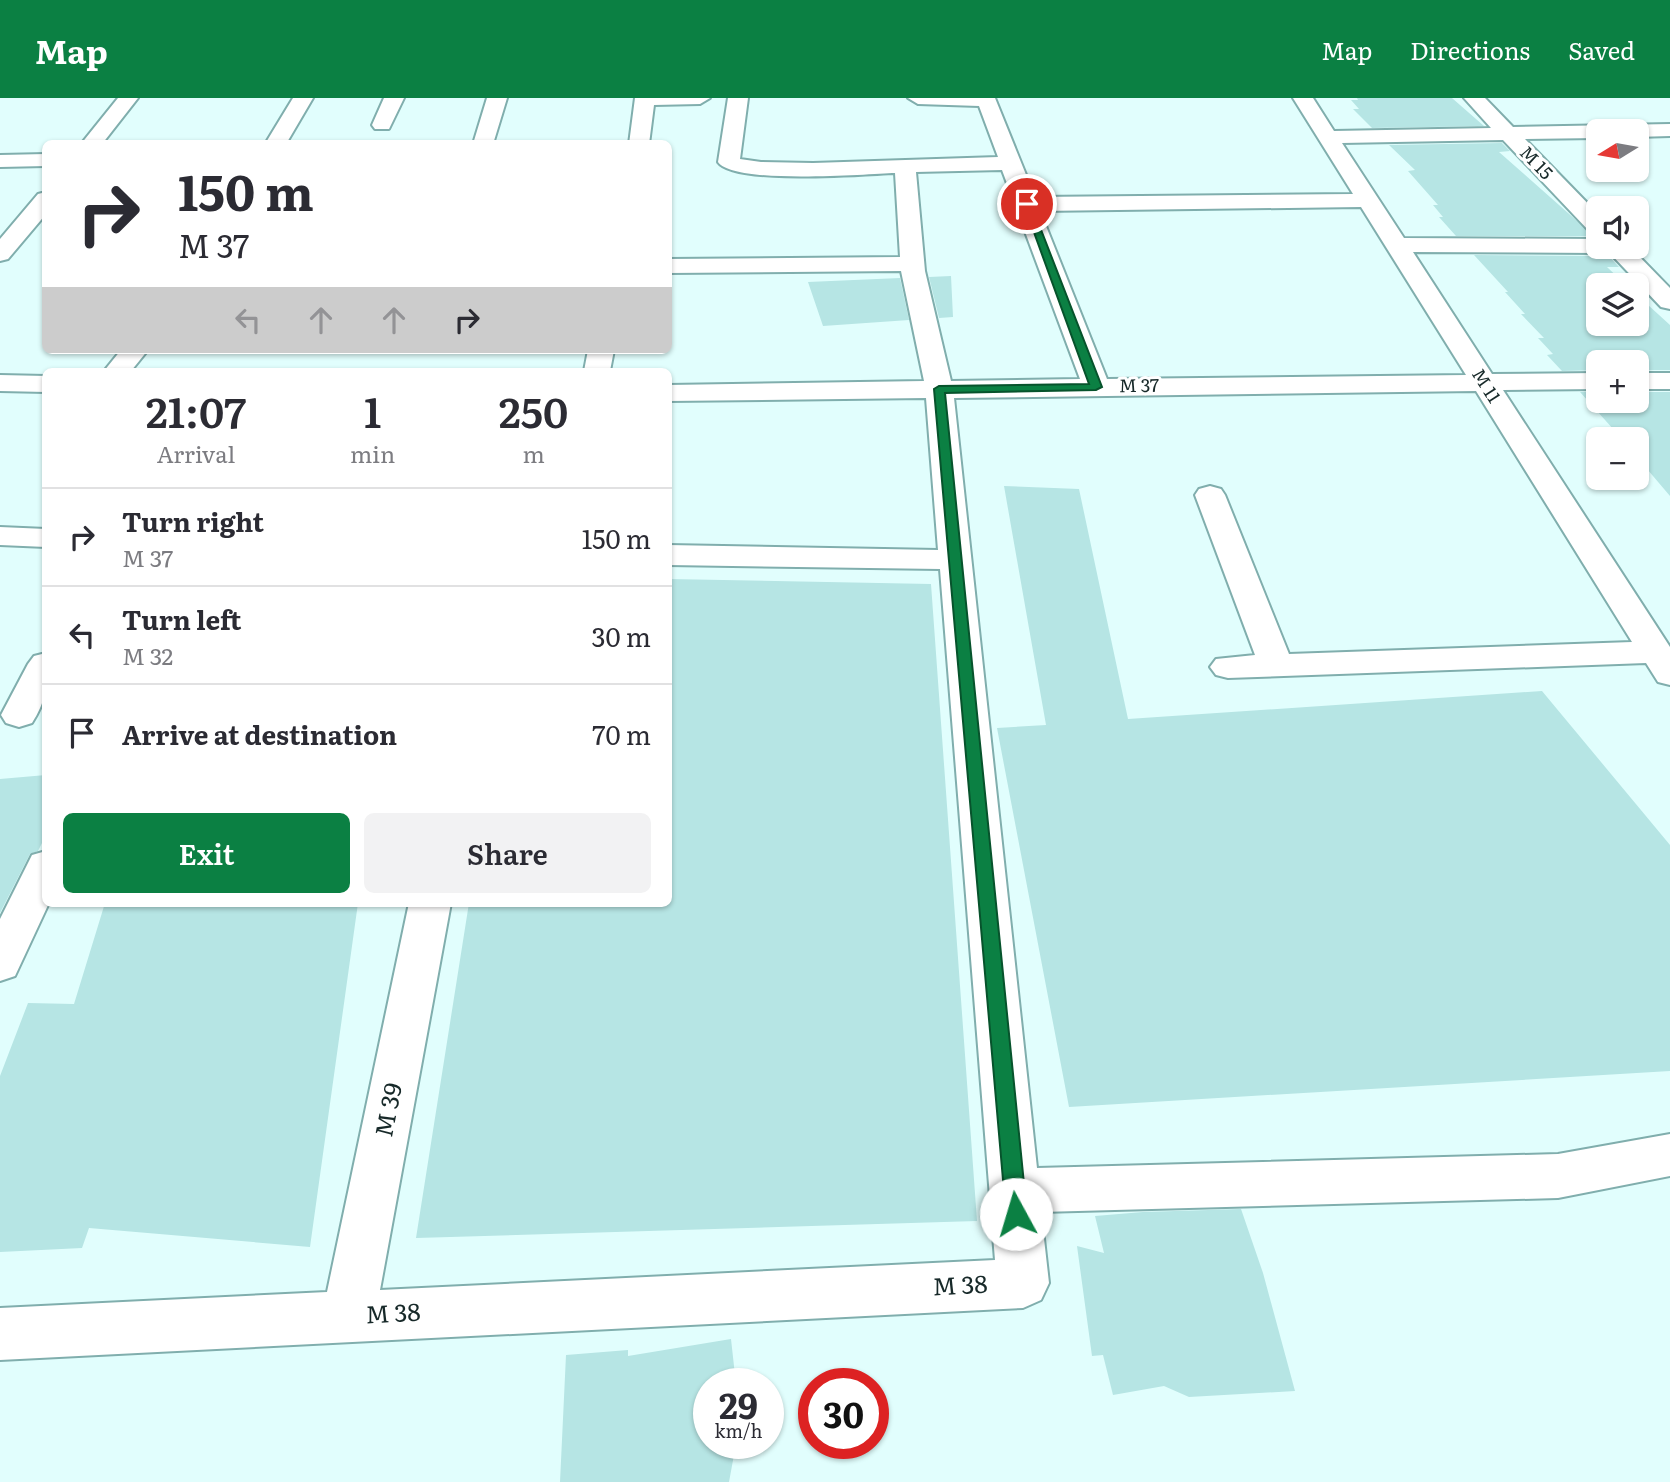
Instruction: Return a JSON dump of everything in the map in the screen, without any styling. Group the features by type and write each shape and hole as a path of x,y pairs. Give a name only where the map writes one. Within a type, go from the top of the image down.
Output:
{"street":[{"path":"94,140 128,98"},
{"path":"277,140 303,98"},
{"path":"382,125 394,98"},
{"path":"484,140 496,98"},
{"path":"640,140 645,99 700,98"},
{"path":"738,98 729,162 736,167 768,169 1011,163"},
{"path":"918,98 986,99 1096,387"},
{"name":"M 11","path":"1303,98 1663,663"},
{"name":"M 15","path":"1474,98 1586,215"},
{"path":"1329,137 1670,130"},
{"path":"0,161 42,160"},
{"name":"M 38","path":"0,1334 1023,1283 939,389 912,264 905,166"},
{"path":"1027,204 1368,200"},
{"path":"3,248 42,204"},
{"path":"1396,244 1586,246"},
{"path":"1629,259 1670,302"},
{"path":"672,266 912,264"},
{"path":"120,368 132,354"},
{"path":"1483,381 1586,381"},
{"name":"M 37","path":"672,393 1483,381"},
{"path":"1649,381 1670,381"},
{"path":"0,383 42,384"},
{"path":"1210,495 1276,665"},
{"path":"0,536 42,538"},
{"path":"672,555 955,560"},
{"path":"1228,667 1663,663"},
{"path":"19,715 42,672"},
{"path":"0,964 42,875"},
{"name":"M 39","path":"348,1317 429,907"},
{"path":"1014,1191 1559,1176 1670,1155"}],"building":[{"path":"1357,98 1452,98 1484,126 1372,128 1353,109 1359,109 1351,100 1358,100"},
{"path":"1502,143 1510,151 1499,152 1586,229 1586,236 1456,236 1439,217 1443,217 1433,205 1438,205 1408,171 1415,170 1389,145"},
{"path":"1474,255 1586,256 1586,259 1612,259 1619,267 1607,267 1613,273 1586,273 1586,336 1649,336 1649,306 1670,325 1670,370 1649,370 1649,350 1586,350 1586,370 1562,371 1547,355 1553,354 1538,338 1544,338 1521,314 1525,314 1505,292 1508,292"},
{"path":"951,276 953,317 939,318 929,277"},
{"path":"900,278 909,320 823,326 808,282"},
{"path":"1649,392 1670,392 1670,496 1649,471 1649,427 1611,427 1599,413 1649,413"},
{"path":"1004,486 1079,489 1128,719 1542,691 1670,845 1670,1071 1069,1107 997,728 1046,725"},
{"path":"672,579 931,584 977,1221 416,1238 468,907 672,907"},
{"path":"42,775 42,843 38,851 30,854 0,913 0,779"},
{"path":"104,907 357,907 310,1247 89,1228 82,1248 0,1252 0,1076 28,1003 74,1004"},
{"path":"1241,1209 1263,1273 1295,1391 1189,1397 1164,1386 1113,1395 1103,1355 1092,1356 1077,1246 1104,1253 1095,1216"},
{"path":"731,1339 734,1368 693,1368 693,1459 733,1459 729,1482 560,1482 566,1355 628,1350 628,1356"}],"route":[{"path":"1016,1214 939,389 1096,387 1027,204"}]}
